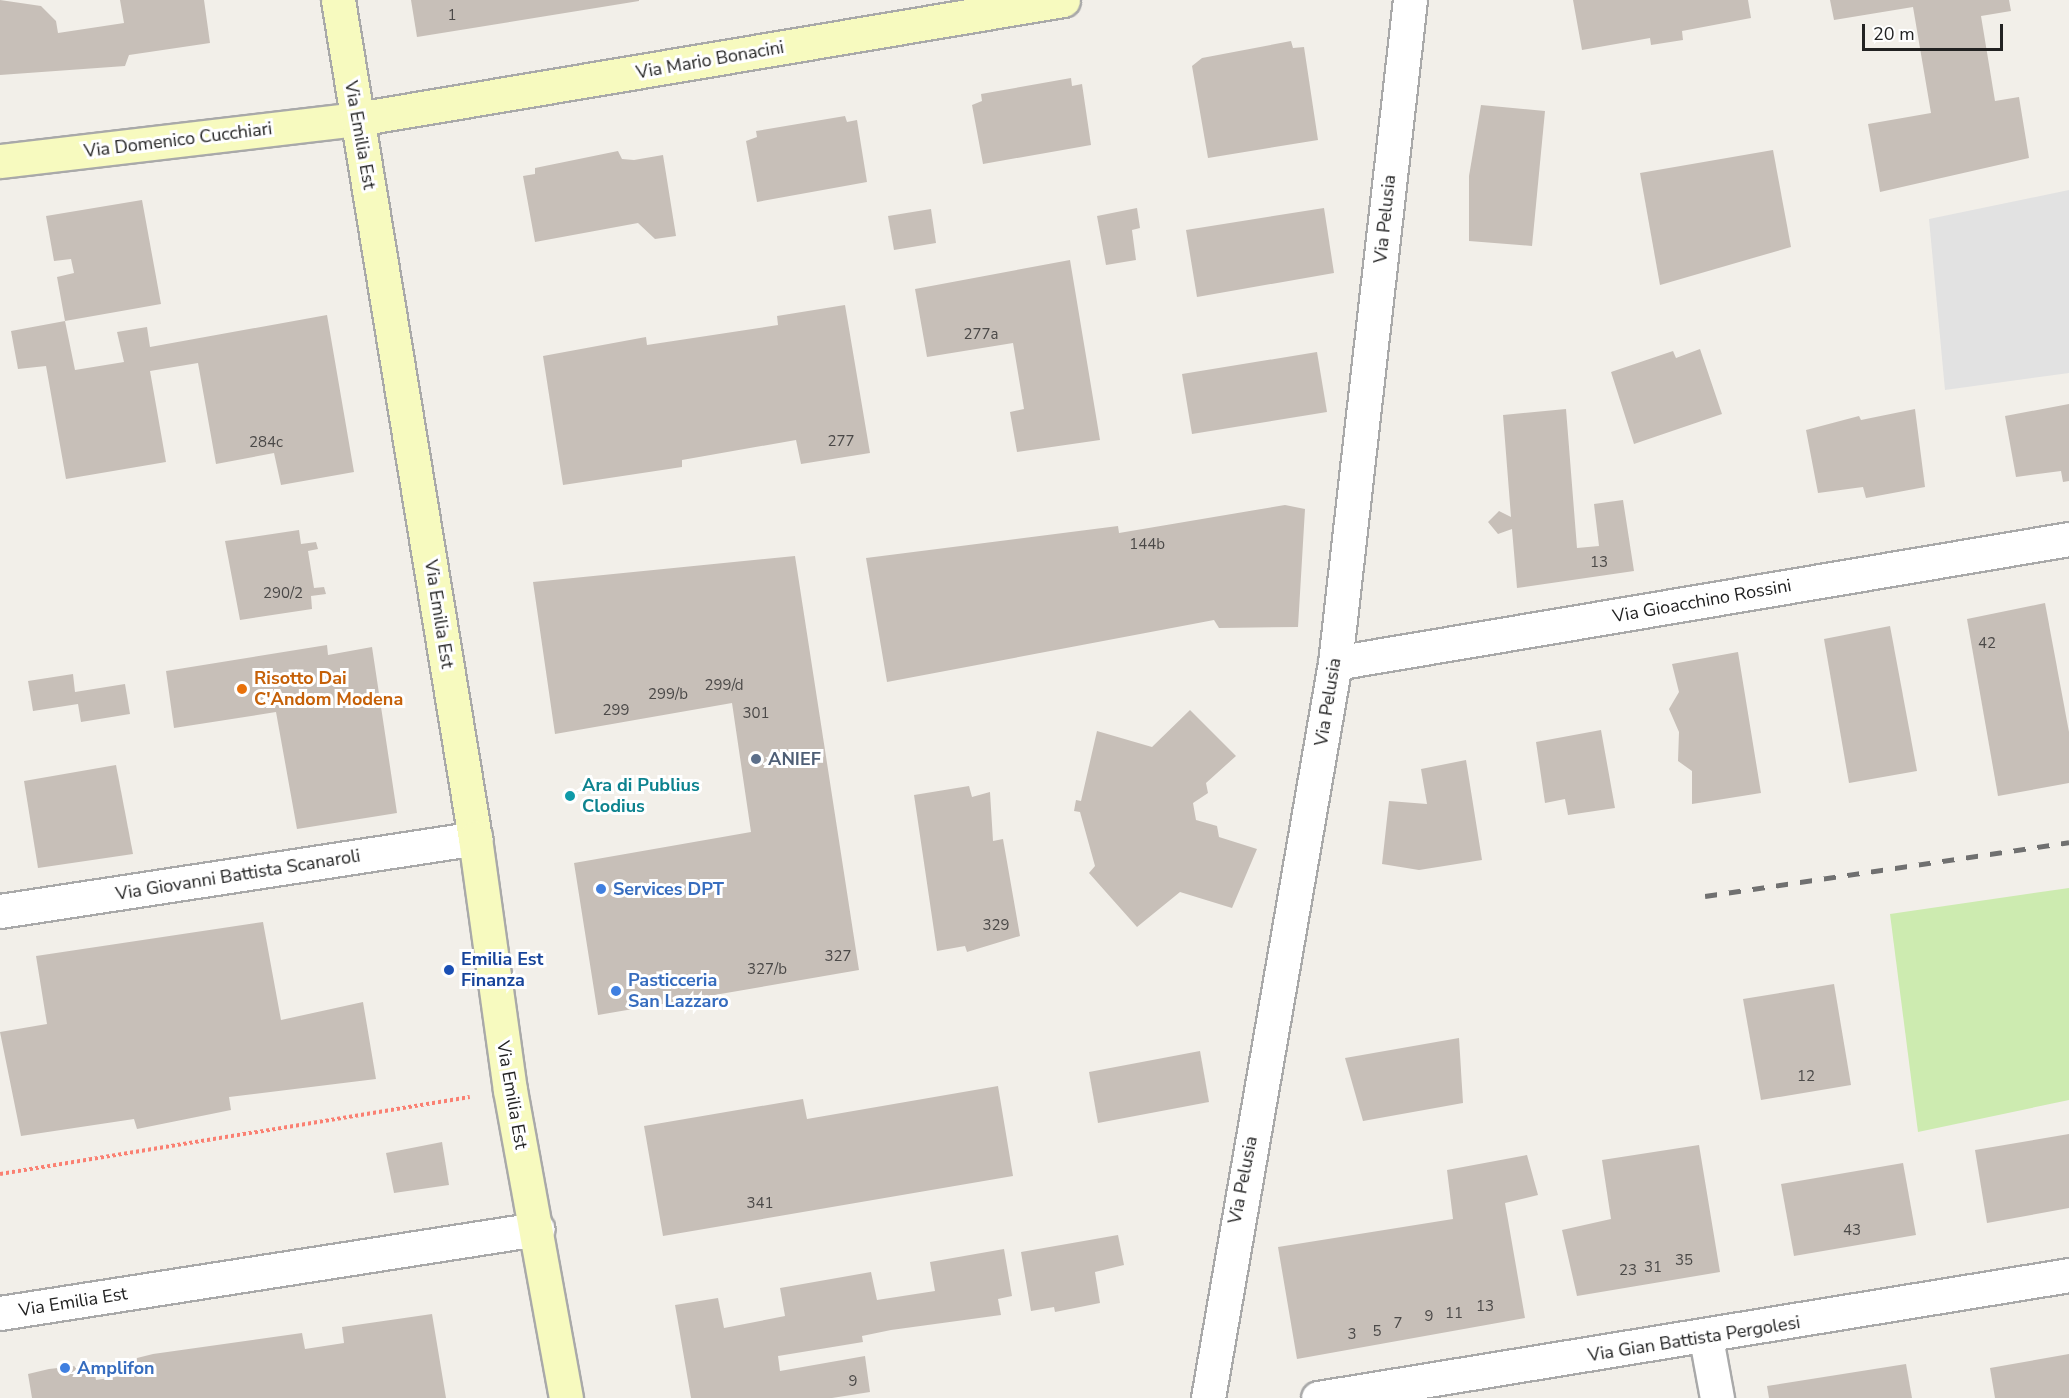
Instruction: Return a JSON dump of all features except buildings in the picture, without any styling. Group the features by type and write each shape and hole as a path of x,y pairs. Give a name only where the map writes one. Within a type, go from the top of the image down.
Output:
{"street":[{"name":"Via Emilia Est","path":"338,0 475,838 510,1090 566,1398"},
{"name":"Via Mario Bonacini","path":"357,119 1063,0"},
{"name":"Via Pelusia","path":"1208,1398 1335,663 1410,0"},
{"name":"Via Domenico Cucchiari","path":"0,160 357,119"},
{"name":"Via Gioacchino Rossini","path":"1335,663 2069,539"},
{"name":"Via Giovanni Battista Scanaroli","path":"0,911 475,838"},
{"name":"Via Emilia Est","path":"0,1313 537,1229"},
{"name":"Via Gian Battista Pergolesi","path":"1318,1398 1707,1338 2069,1275"},
{"path":"1707,1338 1717,1398"}],"path":[{"path":"0,1174 510,1090"}],"green space":[{"path":"2069,888 2069,1100 1918,1132 1890,914"}],"shaded area":[{"path":"2069,190 2069,373 1945,390 1929,219"}],"railway":[{"path":"1705,896 2069,842"}],"place":[{"name":"Risotto Dai C'Andom Modena","path":"242,689"},
{"name":"ANIEF","path":"756,759"},
{"name":"Ara di Publius Clodius","path":"570,796"},
{"name":"Services DPT","path":"601,889"},
{"name":"Emilia Est Finanza","path":"449,970"},
{"name":"Pasticceria San Lazzaro","path":"616,991"},
{"name":"Amplifon","path":"65,1368"}]}
